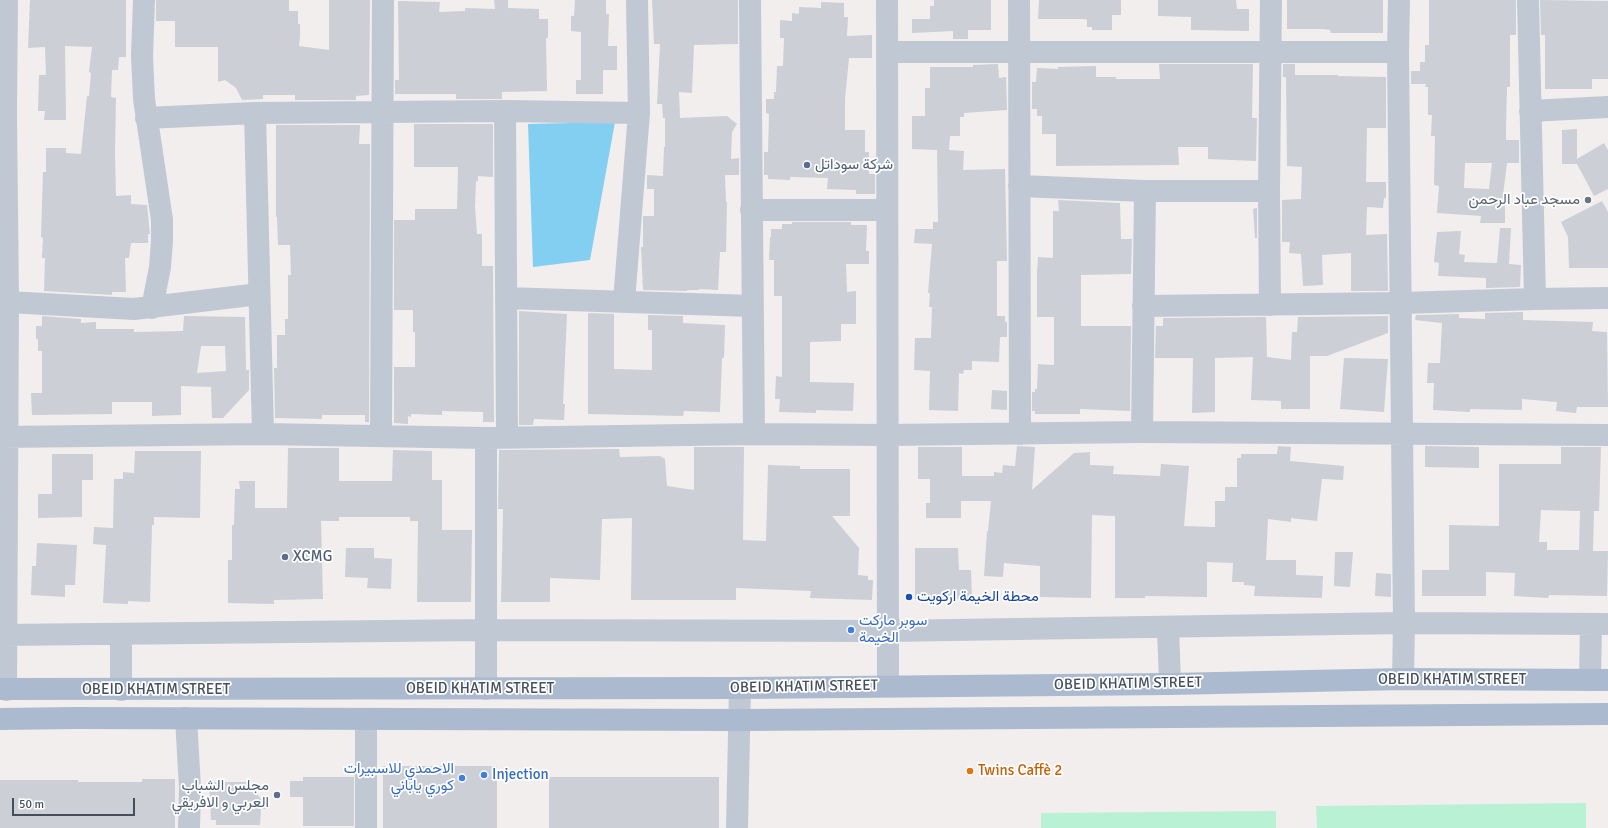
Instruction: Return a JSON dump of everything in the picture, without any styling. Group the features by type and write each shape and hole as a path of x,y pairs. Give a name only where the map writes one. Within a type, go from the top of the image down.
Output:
{"main road":[{"name":"OBEID KHATIM STREET","path":"3,690 740,688 1170,684 1403,679 1599,680"},
{"name":"OBEID KHATIM STREET","path":"0,719 186,718 366,720 740,720 1608,714"}],"street":[{"path":"3,690 4,437 8,302 3,114 7,0"},
{"path":"144,0 142,56 146,118 162,220 160,267 152,308"},
{"path":"381,436 384,0"},
{"path":"624,301 639,113 637,0"},
{"path":"750,0 754,434"},
{"path":"887,0 888,686"},
{"path":"1019,0 1020,434"},
{"path":"1270,305 1269,191 1271,0"},
{"path":"1399,0 1400,303 1404,623 1403,679"},
{"path":"1528,0 1535,298"},
{"path":"887,52 1398,52"},
{"path":"1530,111 1608,107"},
{"path":"146,118 255,113 506,111 639,113"},
{"path":"486,689 486,630 506,298 506,111"},
{"path":"255,113 263,434"},
{"path":"1019,186 1145,191 1269,191"},
{"path":"1142,432 1145,191"},
{"path":"751,210 887,210"},
{"path":"8,302 134,309 259,294"},
{"path":"506,298 753,306"},
{"path":"1143,306 1400,303 1535,298 1608,298"},
{"path":"4,437 263,434 497,437 1142,432 1402,435 1608,435"},
{"path":"3,635 486,630 888,631 1404,623 1600,624 1599,680"},
{"path":"1168,627 1170,684"},
{"path":"121,634 121,690"},
{"path":"737,828 740,688"},
{"path":"186,718 190,788 189,828"},
{"path":"366,720 366,828"}],"green space":[{"path":"1586,803 1586,828 1317,828 1316,806"},
{"path":"1276,811 1276,828 1041,828 1041,813"}],"water":[{"path":"615,122 590,260 533,267 528,124"}],"building":[{"path":"30,0 126,0 126,57 119,57 118,70 112,70 111,97 116,98 116,196 131,195 131,204 147,205 150,234 148,234 148,243 131,243 129,258 125,258 126,292 112,292 112,295 44,291 45,258 42,258 43,238 41,237 43,172 46,172 46,148 66,148 66,153 81,154 87,96 89,96 91,73 89,72 92,47 65,46 66,120 44,120 45,111 38,111 39,75 46,75 45,47 28,48"},
{"path":"156,0 289,0 289,11 298,11 298,24 300,24 299,46 329,50 329,0 370,0 369,95 356,96 356,100 295,100 295,95 263,95 263,99 242,100 236,88 225,80 218,82 218,47 175,47 175,21 156,21"},
{"path":"494,0 508,0 508,8 539,9 539,19 548,19 548,38 546,38 547,91 502,92 502,99 456,99 456,94 395,94 395,80 399,80 398,1 440,2 439,12 465,11 465,8 495,9"},
{"path":"575,0 606,0 606,14 609,14 608,46 617,46 617,70 603,70 603,94 576,94 576,80 581,80 581,32 571,31 571,16 574,16"},
{"path":"652,0 738,0 738,44 694,45 692,93 679,92 680,118 727,116 737,124 732,132 731,159 739,158 739,175 725,175 727,202 726,252 720,252 718,290 643,290 641,247 643,247 643,216 654,216 654,189 647,189 647,175 663,176 665,147 665,118 663,118 662,104 657,104 660,44 654,44"},
{"path":"934,0 991,0 991,30 968,30 968,39 953,39 953,31 912,33 912,19 930,19 930,6 934,6"},
{"path":"1039,0 1121,0 1121,15 1112,15 1112,30 1092,30 1092,27 1087,27 1087,20 1085,19 1038,19"},
{"path":"1158,0 1236,0 1237,9 1249,9 1249,31 1191,30 1191,17 1158,16"},
{"path":"1287,0 1383,0 1383,33 1331,33 1330,30 1323,29 1287,29"},
{"path":"1429,0 1516,0 1516,35 1510,35 1510,87 1507,87 1506,140 1519,140 1519,163 1507,163 1503,195 1505,195 1505,223 1480,223 1481,216 1437,213 1439,186 1434,185 1435,136 1431,136 1432,115 1428,115 1428,87 1425,87 1426,84 1411,84 1411,71 1420,71 1420,62 1425,62 1425,45 1429,45","holes":["1465,163 1492,163 1489,189 1464,188"]},
{"path":"1540,0 1608,1 1608,79 1592,79 1592,89 1545,89 1545,35 1541,35"},
{"path":"821,2 844,3 844,17 848,17 847,36 872,35 872,58 849,58 845,99 845,130 865,130 865,152 869,152 869,174 875,174 875,194 856,194 856,190 827,189 828,178 790,177 790,180 768,179 768,175 764,175 764,152 768,152 769,114 766,113 766,99 774,99 774,92 776,92 777,66 783,66 784,38 780,38 780,20 792,21 792,13 799,14 799,7 821,8"},
{"path":"998,64 999,78 1006,77 1007,110 964,113 964,117 960,117 960,136 950,136 949,150 964,151 963,170 1005,169 1007,261 997,261 997,316 1005,316 1005,322 1007,322 1007,337 1000,337 999,362 972,361 972,370 964,370 963,374 959,373 958,411 929,410 930,371 914,370 915,338 931,338 932,307 929,307 930,293 928,293 932,244 914,243 915,229 933,229 933,222 938,222 937,150 912,149 912,116 925,116 925,88 930,88 930,67 973,67 973,65"},
{"path":"1159,64 1253,64 1252,118 1257,118 1256,161 1208,159 1208,147 1178,147 1179,165 1056,166 1056,134 1042,134 1042,116 1037,116 1037,109 1032,109 1032,82 1036,82 1037,68 1058,69 1058,67 1096,66 1096,77 1116,77 1116,79 1160,79"},
{"path":"1283,64 1295,64 1295,75 1386,77 1386,128 1367,128 1366,182 1386,182 1386,198 1384,198 1383,208 1367,207 1366,235 1387,234 1388,291 1351,291 1351,253 1322,255 1323,285 1303,286 1301,254 1289,253 1290,242 1282,242 1282,200 1301,199 1302,167 1287,166 1286,77 1283,77"},
{"path":"414,124 493,124 493,177 478,176 478,181 476,181 475,207 477,234 482,234 482,266 493,266 494,422 483,422 483,412 442,411 442,415 411,414 411,417 408,416 408,424 394,423 394,367 415,367 415,332 413,332 413,310 394,310 394,220 415,220 415,209 457,209 458,167 414,167"},
{"path":"276,125 360,125 359,144 370,144 369,422 365,422 365,415 322,415 322,419 275,418 274,368 277,368 277,335 285,335 285,319 288,319 288,275 291,275 290,245 278,245 276,217"},
{"path":"1577,129 1577,159 1604,143 1608,150 1608,189 1594,196 1577,164 1562,164 1562,130"},
{"path":"1058,200 1120,203 1121,239 1132,239 1131,274 1081,275 1081,326 1131,326 1130,411 1080,409 1080,414 1035,414 1035,411 1032,411 1032,392 1035,392 1035,389 1037,389 1038,364 1054,365 1054,317 1037,317 1037,272 1038,257 1053,258 1053,211 1059,211"},
{"path":"1602,201 1608,212 1608,268 1569,268 1568,237 1561,222"},
{"path":"1257,208 1257,238 1255,238 1253,209"},
{"path":"792,222 851,222 851,225 867,225 866,251 869,251 869,264 846,264 847,292 856,291 856,324 841,324 841,341 810,342 810,382 854,383 853,411 816,410 816,413 779,412 780,399 775,399 776,376 782,377 782,296 774,296 774,260 769,260 770,237 771,229 782,229 782,224 792,224"},
{"path":"1500,228 1511,228 1509,264 1521,265 1520,287 1486,288 1486,278 1438,276 1439,263 1434,262 1437,232 1461,231 1459,254 1465,255 1464,262 1497,263"},
{"path":"519,311 567,314 563,404 565,404 564,420 534,419 533,425 519,425"},
{"path":"1523,312 1523,320 1593,322 1592,331 1607,332 1608,407 1577,407 1576,413 1556,411 1557,402 1522,399 1522,410 1470,409 1470,412 1433,410 1434,383 1427,383 1428,363 1440,363 1442,323 1415,320 1416,315 1459,314 1459,318 1485,319 1485,313"},
{"path":"588,313 614,314 614,369 652,370 652,330 648,330 648,315 683,316 683,323 725,325 720,412 684,411 683,416 588,414"},
{"path":"42,316 81,319 81,323 96,322 96,329 134,329 134,332 183,331 184,316 245,317 246,370 249,370 249,390 223,418 212,418 211,387 181,386 181,415 152,416 152,402 112,402 112,414 32,415 31,393 42,393 42,351 38,351 36,326 42,326","holes":["201,346 225,346 226,371 197,373"]},
{"path":"1388,316 1388,333 1327,356 1310,356 1310,409 1281,409 1281,401 1251,400 1253,357 1215,358 1215,412 1192,413 1193,358 1155,358 1156,326 1163,326 1163,318 1266,317 1267,357 1291,360 1292,332 1297,332 1298,317"},
{"path":"1344,358 1388,359 1384,412 1340,409"},
{"path":"992,390 1007,391 1007,410 991,409"},
{"path":"1017,446 1035,447 1032,490 1074,453 1090,452 1090,465 1114,466 1113,474 1160,476 1161,464 1189,466 1184,526 1215,527 1215,501 1225,501 1225,487 1237,487 1237,458 1241,458 1241,454 1277,454 1278,446 1291,447 1290,461 1344,466 1343,480 1322,479 1317,521 1291,518 1291,522 1268,519 1266,560 1296,560 1296,575 1323,576 1322,598 1254,596 1255,586 1244,585 1244,582 1232,582 1233,563 1207,562 1207,597 1145,596 1145,598 1115,598 1115,516 1092,515 1091,598 1040,597 1040,566 1004,563 1003,577 984,576 991,501 961,501 961,518 926,518 926,503 930,503 930,479 918,479 918,447 962,447 962,476 994,476 994,472 1002,473 1003,465 1015,466"},
{"path":"1425,446 1479,447 1479,468 1425,467"},
{"path":"694,447 744,447 743,540 766,541 768,465 800,466 800,469 850,469 850,516 832,516 859,548 858,575 868,576 868,580 873,580 872,600 810,598 811,591 736,588 736,600 631,600 632,518 602,519 600,580 550,578 550,602 501,602 503,509 498,509 499,450 619,449 620,457 660,456 665,459 667,486 694,490"},
{"path":"1561,447 1601,447 1599,511 1594,511 1593,551 1608,551 1607,596 1549,595 1548,598 1514,596 1515,573 1486,572 1486,596 1422,596 1422,570 1449,570 1449,525 1499,526 1499,464 1561,464","holes":["1541,510 1580,511 1579,550 1547,550 1547,542 1539,542"]},
{"path":"288,448 339,448 339,481 392,481 393,450 432,451 432,480 442,480 442,530 472,530 471,602 417,602 418,521 410,521 410,517 339,517 339,521 321,521 323,599 274,600 274,604 228,603 228,560 232,560 232,525 234,525 235,489 240,489 239,481 255,481 255,508 287,508"},
{"path":"135,451 201,451 200,518 154,517 154,525 152,525 150,602 128,601 128,604 103,603 106,545 93,544 94,527 113,528 114,479 123,479 123,472 134,473"},
{"path":"52,454 93,454 93,480 82,480 82,517 38,518 38,494 52,494"},
{"path":"37,543 77,545 75,585 65,585 65,597 31,595 32,566 36,566"},
{"path":"346,548 374,548 374,558 392,559 391,589 367,588 368,578 345,577"},
{"path":"915,548 958,548 959,570 971,570 972,599 915,599"},
{"path":"1335,552 1353,552 1350,587 1334,586"},
{"path":"1376,573 1391,574 1391,597 1375,596"},
{"path":"383,766 497,766 497,828 383,828"},
{"path":"303,777 354,777 354,826 303,826 303,797 290,797 290,781 303,781"},
{"path":"549,777 719,777 719,828 549,828"},
{"path":"142,779 175,779 175,828 0,828 0,780 142,782"},
{"path":"209,782 248,782 248,789 253,789 269,809 261,809 260,825 216,825 216,820 211,820"}],"place":[{"name":"شركة سوداتل","path":"807,165"},
{"name":"مسجد عباد الرحمن","path":"1588,200"},
{"name":"XCMG","path":"285,557"},
{"name":"محطة الخيمة اركويت","path":"909,597"},
{"name":"سوبر ماركت الخيمة","path":"851,630"},
{"name":"Twins Caffè 2","path":"970,771"},
{"name":"Injection","path":"484,775"},
{"name":"الاحمدي للاسبيرات كوري ياباني","path":"462,778"},
{"name":"مجلس الشباب العربي و الافريقي","path":"277,795"}]}
